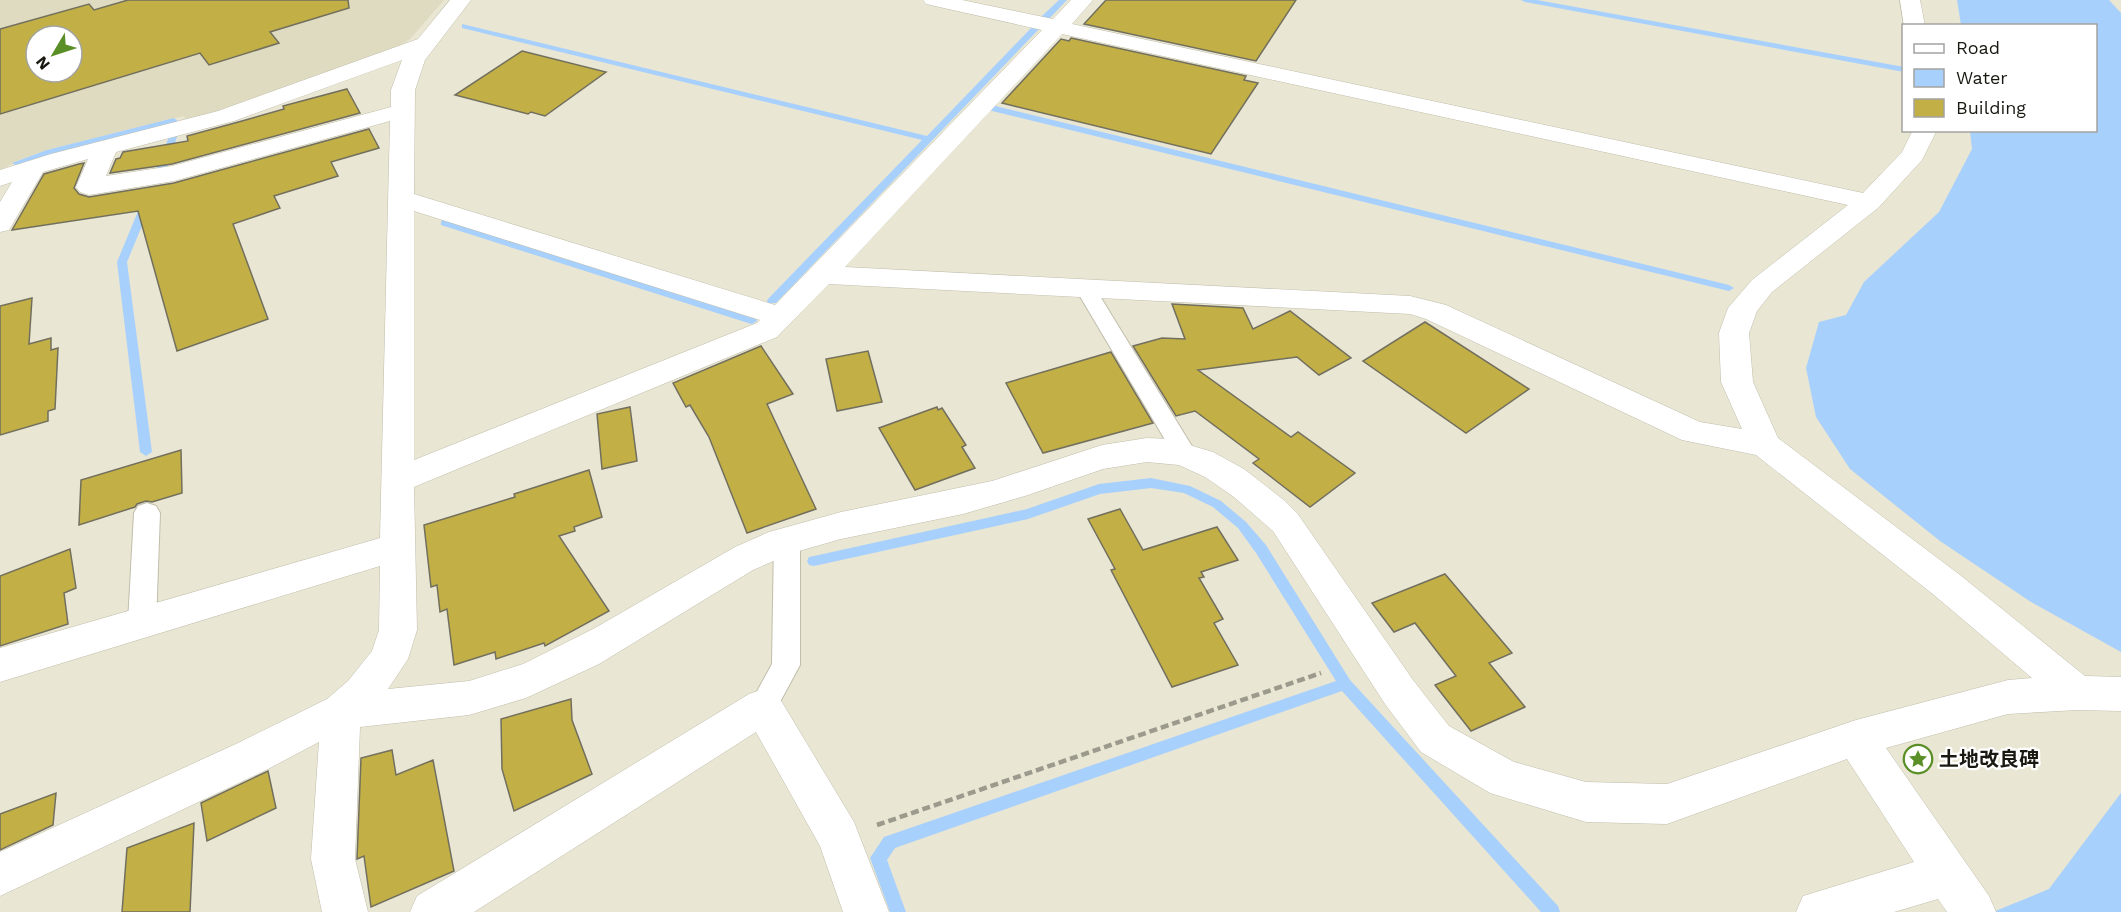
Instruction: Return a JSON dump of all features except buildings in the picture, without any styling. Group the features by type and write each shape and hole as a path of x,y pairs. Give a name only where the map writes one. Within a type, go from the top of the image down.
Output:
{"street":[{"path":"0,874 253,756 341,711 362,693 389,659 398,630 397,480 402,111 405,80 414,58 461,0"},
{"path":"933,0 1869,202"},
{"path":"397,480 767,330 1083,0"},
{"path":"1910,0 1914,24"},
{"path":"0,178 106,147 226,116 426,44"},
{"path":"106,147 89,187 174,173 402,111"},
{"path":"1765,445 1737,382 1734,333 1743,308 1762,286 1869,202 1913,155 1924,132"},
{"path":"0,224 34,167"},
{"path":"401,198 780,316"},
{"path":"822,275 1410,305 1436,312 1693,432 1765,445 1947,585 2077,693"},
{"path":"341,711 429,705 471,699 513,686 570,661 753,554 787,540 990,495 1103,456 1146,449 1185,454 1209,464 1262,500 1285,522 1399,692 1435,740 1505,779 1586,802 1667,804 1856,738 2008,697 2077,693 2121,694"},
{"path":"0,665 397,547"},
{"path":"433,912 763,706 839,837 866,912"},
{"path":"341,711 333,859 345,912"},
{"path":"1819,912 1961,893 1856,738"}],"lane":[{"path":"1085,288 1185,454"},
{"path":"142,623 147,513"},
{"path":"763,706 786,664 787,540"}],"path":[{"path":"839,837 1321,673"}],"shaded area":[{"path":"0,0 444,0 410,39 399,46 219,112 186,121 184,116 50,149 19,160 0,170"}],"water":[{"path":"1957,0 2109,0 2121,13 2121,652 2031,602 1940,541 1850,469 1816,417 1806,368 1819,322 1846,315 1864,282 1939,212 1972,149 1970,132 2097,132 2097,24 1961,24"},
{"path":"2121,793 2121,912 1993,912 2049,889"}],"waterway":[{"path":"1045,18 1063,0"},
{"path":"1525,0 1902,70"},
{"path":"465,26 928,139"},
{"path":"772,301 1036,28"},
{"path":"991,108 1729,288"},
{"path":"17,163 50,152 174,121"},
{"path":"161,170 174,134"},
{"path":"146,204 122,262 146,452"},
{"path":"444,223 752,321"},
{"path":"814,561 1028,514 1099,489 1151,483 1186,489 1217,504 1242,525 1261,549 1345,684"},
{"path":"898,912 878,858 890,842 1345,684"},
{"path":"1345,684 1552,912"}],"place":[{"name":"土地改良碑","path":"1918,759"}]}
